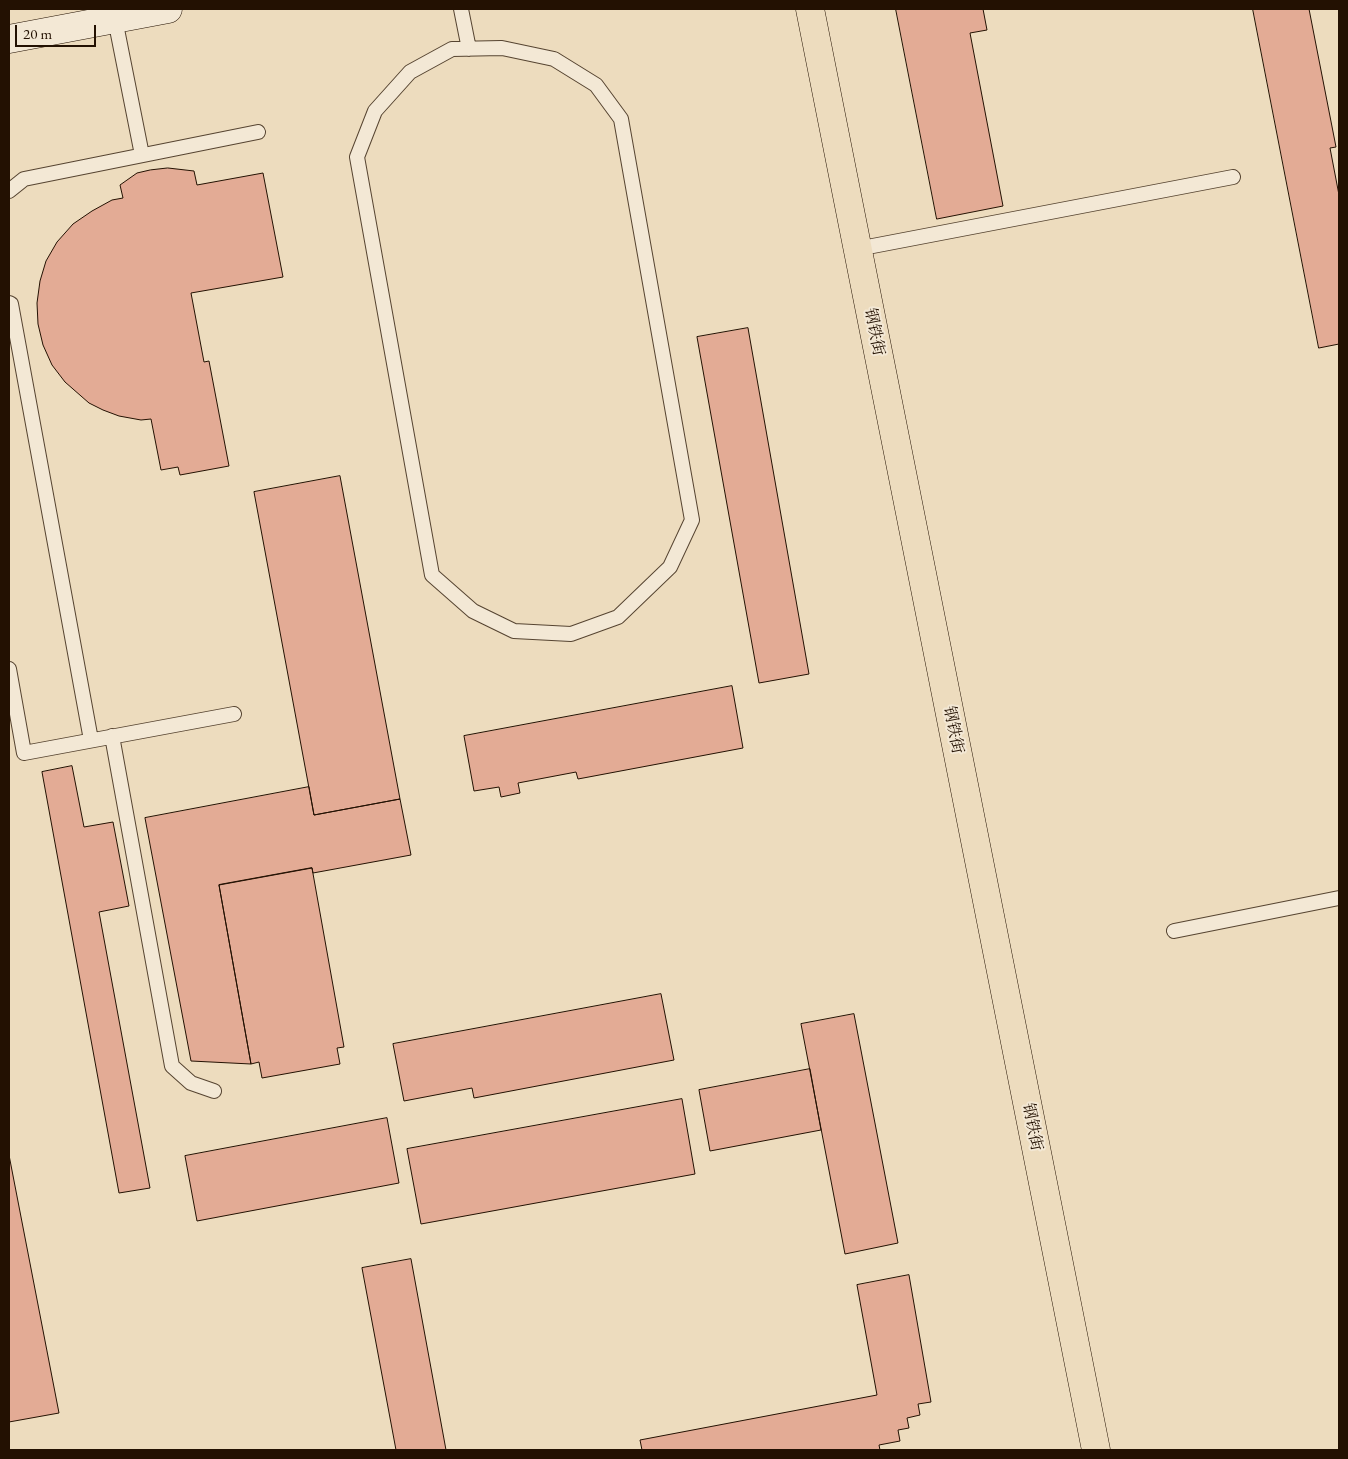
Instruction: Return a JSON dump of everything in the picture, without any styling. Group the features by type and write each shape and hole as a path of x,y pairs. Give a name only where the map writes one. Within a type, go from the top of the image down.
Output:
{"highway":[{"name":"钢铁街","path":"810,9 1096,1450"}],"main road":[{"path":"9,39 168,9"}],"lane":[{"path":"461,9 469,49"},
{"path":"115,19 142,155"},
{"path":"502,48 554,59 596,85 621,119 692,520 670,567 618,617 571,634 514,631 473,611 432,575 357,157 375,110 410,72 452,50 469,49 502,48"},
{"path":"9,191 24,179 258,132"},
{"path":"858,250 1233,176"},
{"path":"9,303 11,304 91,740"},
{"path":"9,668 24,753 234,714"},
{"path":"112,736 172,1066 191,1083 214,1091"},
{"path":"1174,930 1339,898"}],"building":[{"path":"896,9 983,9 987,30 970,33 1003,206 937,219"},
{"path":"1253,9 1309,9 1336,147 1330,148 1339,195 1339,344 1319,348"},
{"path":"168,168 194,171 197,185 263,173 283,277 191,293 204,362 209,361 229,466 180,475 178,467 161,470 151,419 141,420 119,416 103,410 89,403 65,382 52,365 43,345 38,324 37,303 40,281 46,261 57,242 73,224 112,200 123,198 120,185 137,173"},
{"path":"748,328 809,674 759,683 697,337"},
{"path":"340,476 400,799 314,815 254,492"},
{"path":"732,686 743,748 578,779 576,772 518,783 520,793 501,797 499,787 474,791 464,736"},
{"path":"72,766 84,827 113,822 129,906 99,912 150,1188 119,1193 42,772"},
{"path":"309,787 314,815 400,799 411,855 313,873 312,868 219,885 251,1064 191,1061 145,818"},
{"path":"312,868 344,1047 337,1048 340,1064 262,1078 259,1062 251,1064 219,885"},
{"path":"661,994 674,1060 474,1098 472,1088 404,1101 393,1044"},
{"path":"854,1014 898,1243 845,1254 801,1024"},
{"path":"810,1069 821,1130 710,1151 699,1090"},
{"path":"682,1099 695,1174 421,1224 407,1149"},
{"path":"387,1118 399,1183 197,1221 185,1156"},
{"path":"9,1155 59,1413 9,1422"},
{"path":"411,1259 446,1450 396,1450 362,1268"},
{"path":"909,1275 931,1402 918,1404 920,1415 907,1418 909,1428 898,1430 900,1441 879,1445 880,1450 642,1450 640,1440 877,1395 857,1285"}]}
